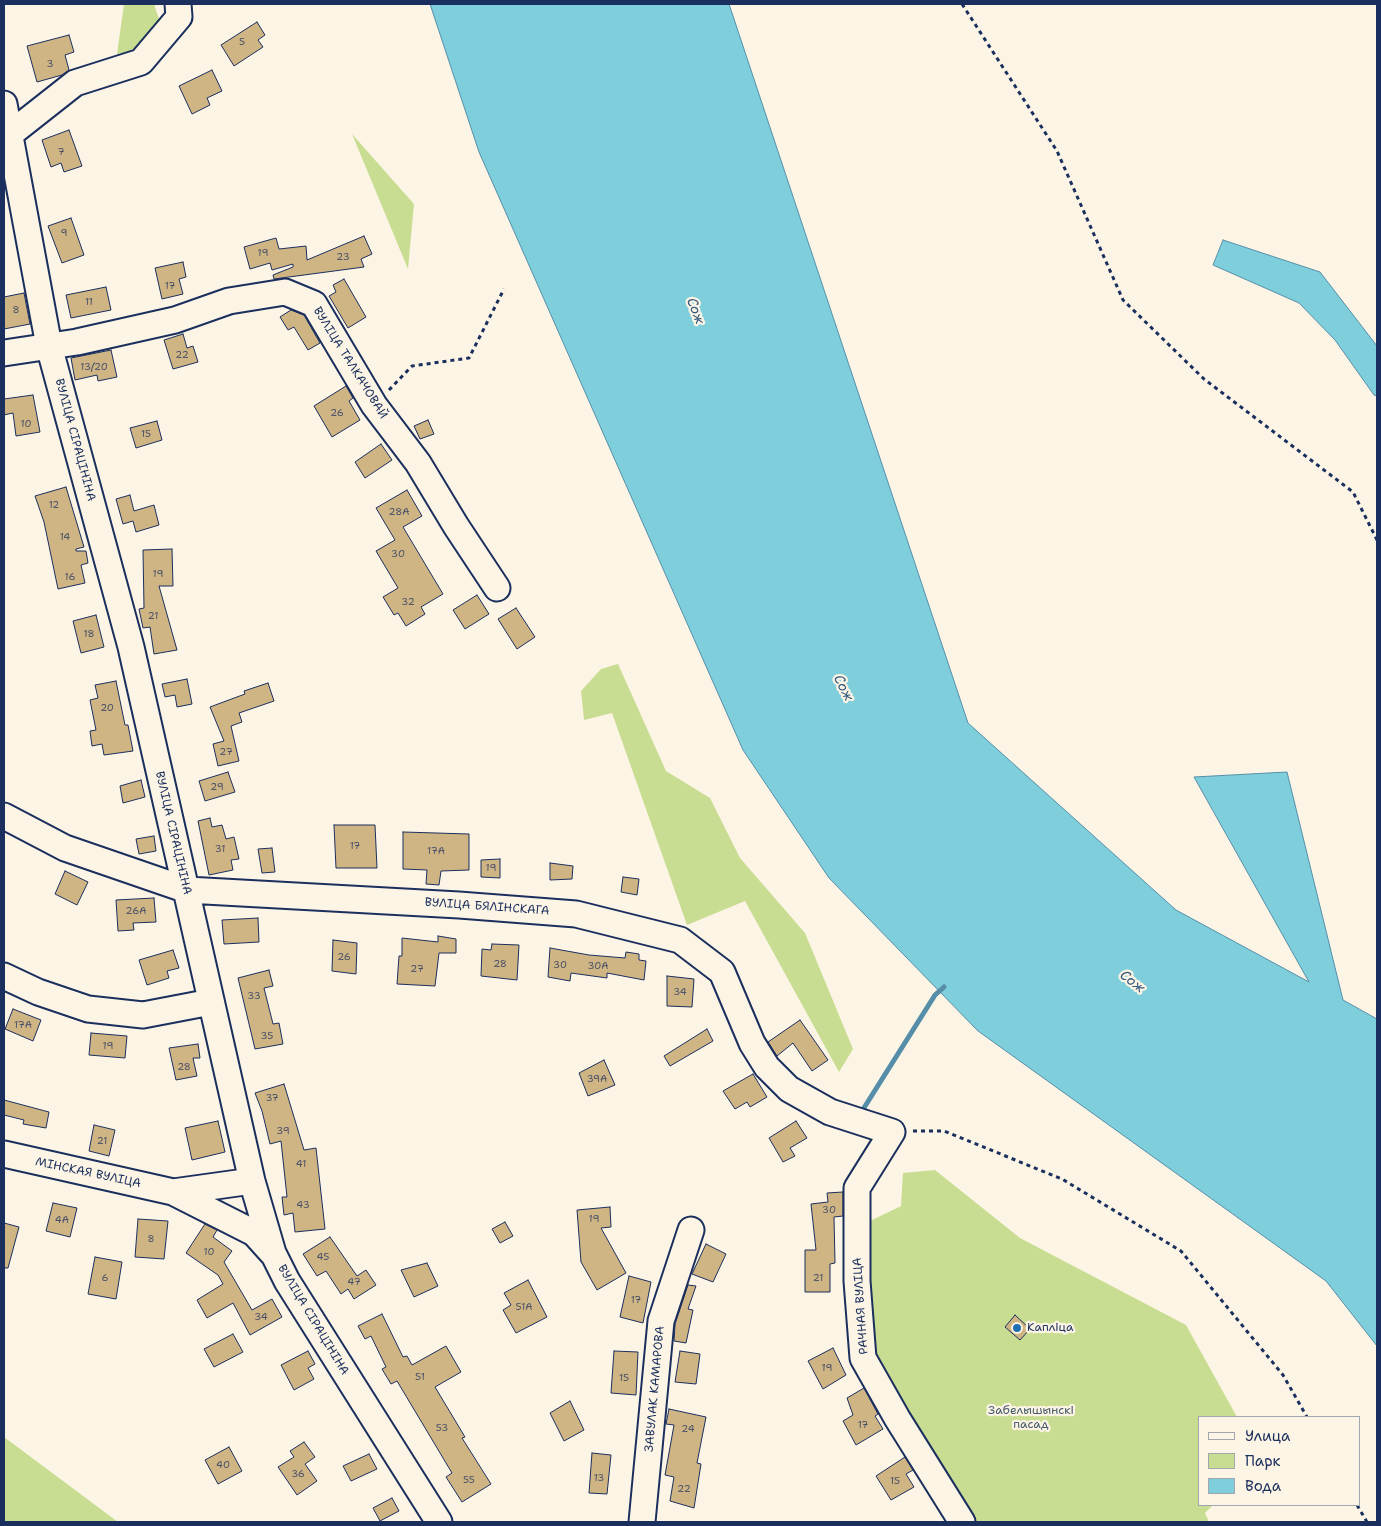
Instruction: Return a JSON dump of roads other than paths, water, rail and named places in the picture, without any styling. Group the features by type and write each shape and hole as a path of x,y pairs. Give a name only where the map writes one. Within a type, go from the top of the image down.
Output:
{"street":[{"path":"10,135 75,83 141,62 179,17 178,4"},
{"name":"ВУЛІЦА СІРАЦІНІНА","path":"4,104 49,346 131,647 252,1181 273,1253 287,1281 439,1522"},
{"name":"ВУЛІЦА ТАЛКАЧОВАЙ","path":"4,353 77,342 175,320 229,301 285,292 314,304 374,405 418,463 456,526 497,588"},
{"name":"ВУЛІЦА БЯЛІНСКАГА","path":"4,816 66,848 187,890 449,904 576,914 680,940 722,972 752,1043 767,1067 789,1089 830,1112 892,1132"},
{"path":"4,976 38,992 88,1009 143,1015 211,1002"},
{"name":"РАЧНАЯ ВУЛІЦА","path":"892,1132 857,1188 857,1281 863,1358 897,1418 962,1522"},
{"name":"МІНСКАЯ ВУЛІЦА","path":"4,1154 173,1192 254,1233 273,1253"},
{"name":"МІНСКАЯ ВУЛІЦА","path":"173,1192 252,1181"},
{"name":"ЗАВУЛАК КАМАРОВА","path":"642,1522 661,1321 691,1230"}],"water":[{"name":"Сож","path":"430,4 729,4 968,723 1176,910 1309,982 1194,777 1287,772 1343,1000 1377,1019 1377,1346 1326,1281 978,1031 829,878 743,750 479,152"},
{"path":"1223,240 1320,272 1377,346 1377,396 1374,395 1335,340 1299,303 1213,265"}],"waterway":[{"path":"862,1111 935,995 944,987"}],"place":[{"name":"Капліца","path":"1017,1328"}],"park label":[{"name":"Забелышынскі пасад","path":"1031,1418"}]}
